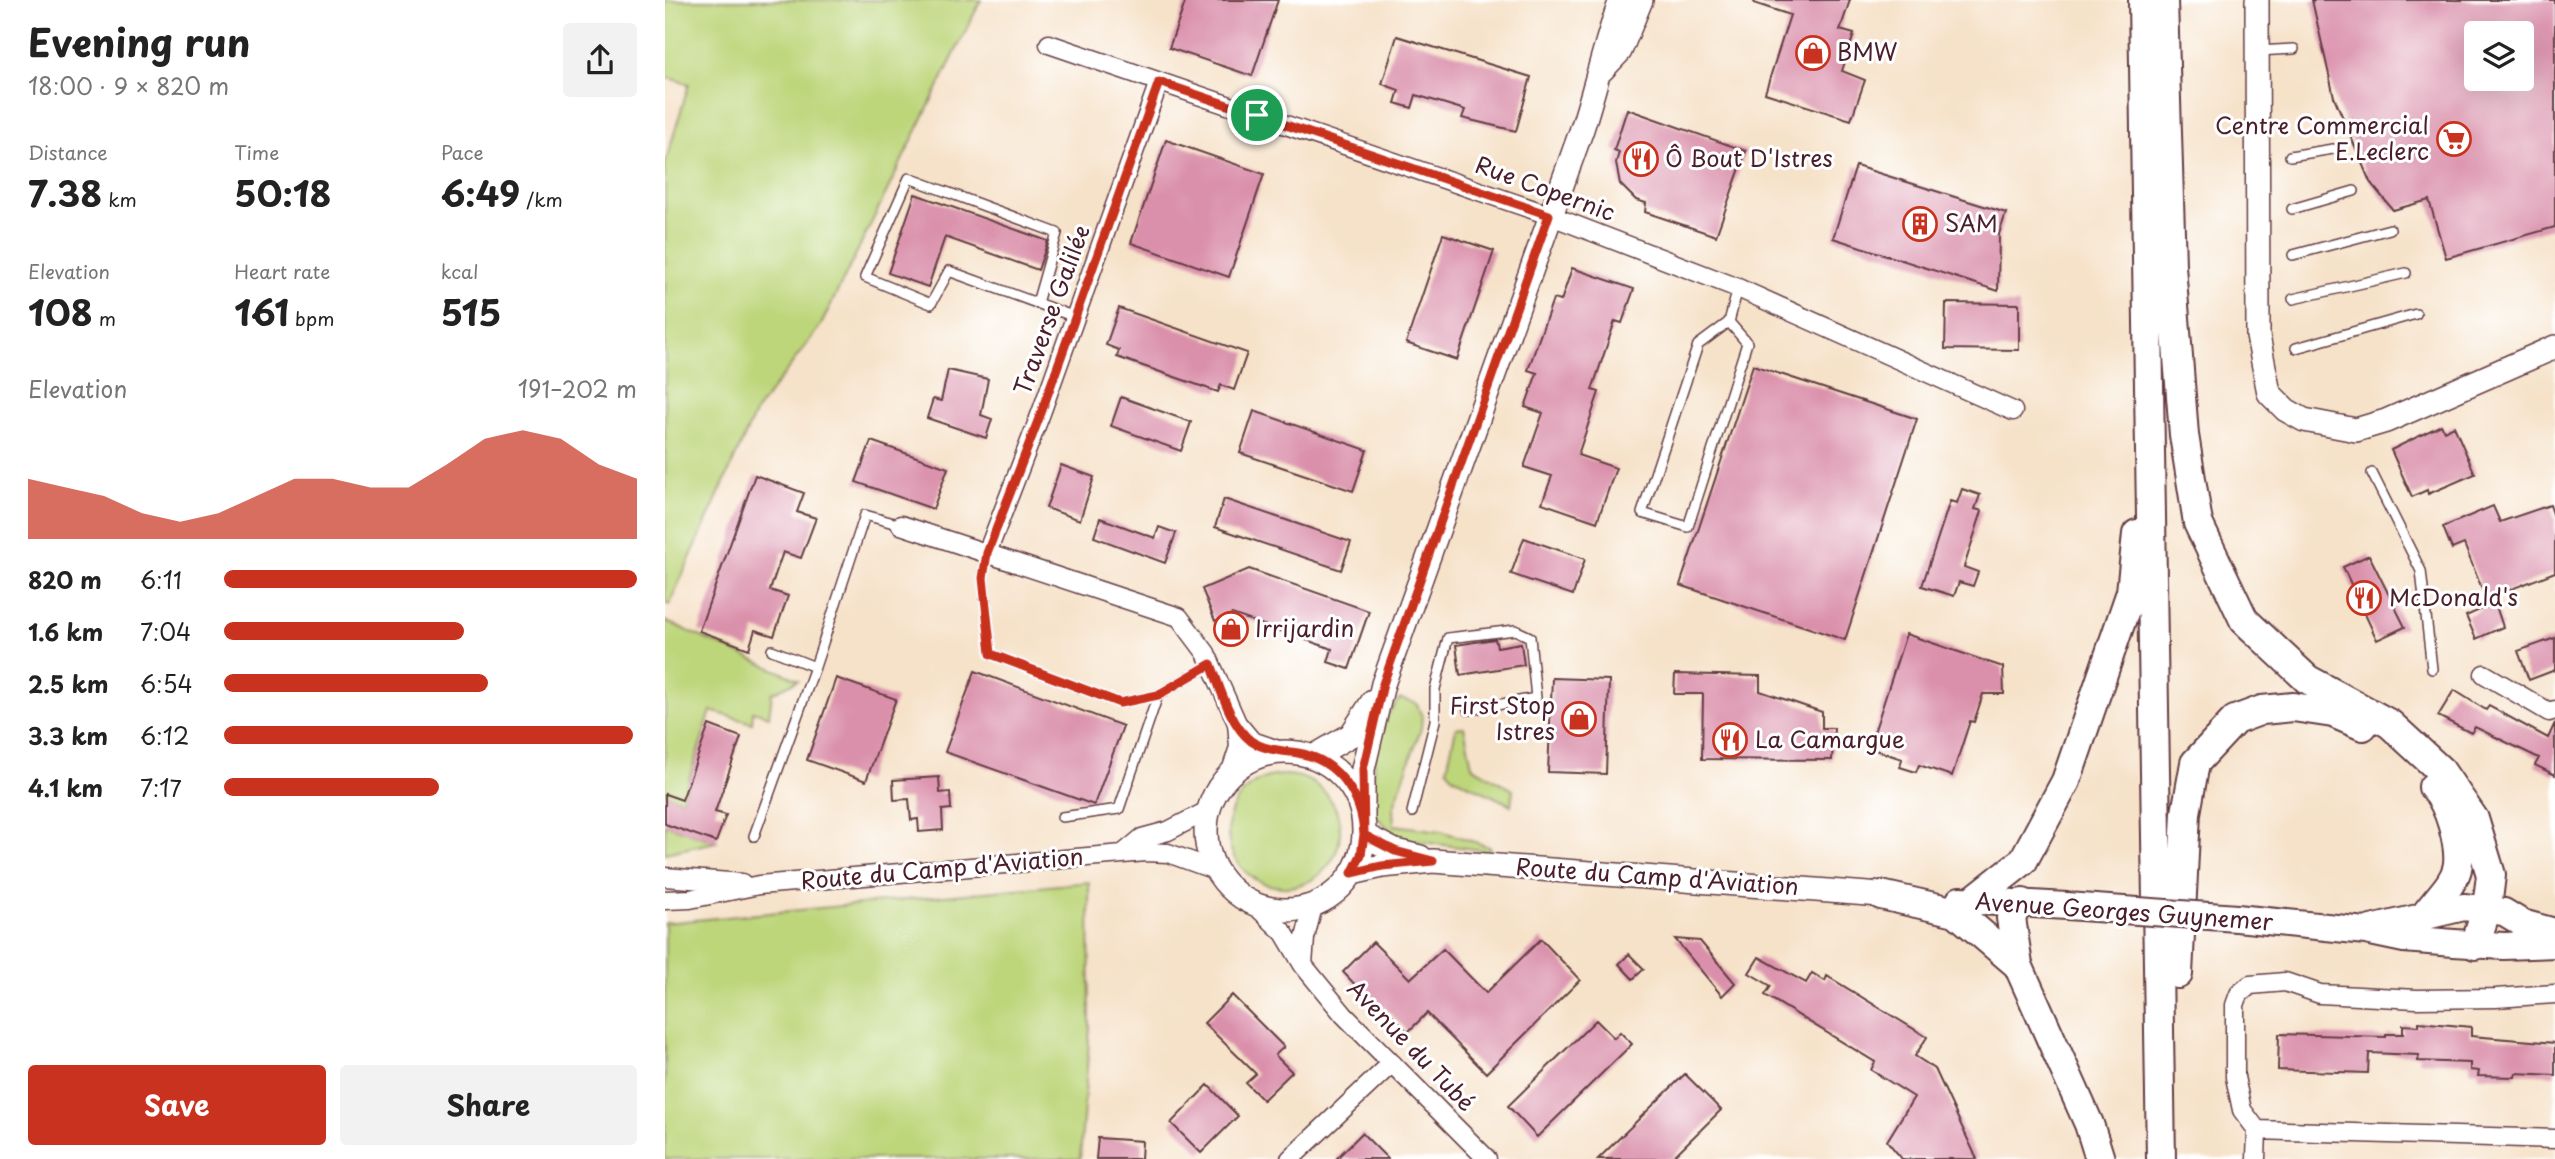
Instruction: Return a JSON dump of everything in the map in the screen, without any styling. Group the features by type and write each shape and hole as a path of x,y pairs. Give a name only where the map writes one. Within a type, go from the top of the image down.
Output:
{"main road":[{"path":"2143,0 2161,1153"},
{"path":"2163,0 2171,266 2184,435 2199,523 2244,620 2307,679 2390,724 2441,771 2474,819 2491,875 2476,907 2475,945"},
{"path":"1972,901 2022,862 2066,780 2131,592 2150,381"},
{"path":"2161,1153 2176,1062 2186,813 2195,763 2235,720 2262,710 2293,707 2333,713 2370,730 2405,758 2439,793 2461,856 2454,878 2427,914"},
{"path":"2454,878 2476,907 2504,912 2522,923 2555,932"},
{"path":"1881,895 1956,912 2018,965"},
{"name":"Avenue Georges Guynemer","path":"1881,895 2237,918 2475,945 2555,944"},
{"path":"2023,903 2018,904 2011,918 2018,965 2089,1124 2100,1159"},
{"name":"Avenue Georges Guynemer","path":"2366,931 2427,914 2476,907"}],"street":[{"path":"1283,752 1245,762 1230,774 1216,791 1207,811 1205,831 1207,851 1215,870 1232,891 1255,905 1285,910 1313,906 1335,892 1352,873 1361,855 1364,826 1363,769 1383,684 1602,70 1603,48 1621,0"},
{"path":"1602,70 1620,51 1641,0"},
{"path":"2257,0 2258,336 2269,393 2286,410 2304,421 2356,430 2386,421 2555,347"},
{"name":"Rue Copernic","path":"1049,44 1549,215 1738,288 2013,411"},
{"name":"Traverse Galilée","path":"987,553 1159,82"},
{"path":"901,525 1179,617 1189,627 1211,664 1237,723 1252,741 1283,752 1313,757 1336,771 1354,792 1364,826"},
{"path":"2484,674 2549,712 2555,710"},
{"path":"1313,757 1351,735 1383,684"},
{"path":"1230,774 1240,747 1237,723"},
{"name":"Route du Camp d'Aviation","path":"1124,853 1142,838 1168,831 1207,811"},
{"name":"Route du Camp d'Aviation","path":"1364,826 1395,851 1433,861"},
{"name":"Route du Camp d'Aviation","path":"665,900 690,899 759,885 1124,853 1168,853 1215,870"},
{"name":"Route du Camp d'Aviation","path":"1352,873 1382,866 1433,861 1881,895"},
{"name":"Route du Camp d'Aviation","path":"665,877 759,885"},
{"name":"Avenue du Tubé","path":"1255,905 1284,933 1304,965 1344,1015 1487,1159"},
{"path":"1304,965 1305,938 1313,906"},
{"path":"2256,1159 2257,1130 2242,1110 2235,1077 2233,1021 2239,994 2250,985 2285,982 2320,994 2417,999 2496,998 2555,993"},
{"path":"1290,1159 1392,1063"},
{"path":"2257,1130 2555,1139"}],"lane":[{"path":"2257,51 2294,49"},
{"path":"2290,156 2333,149"},
{"path":"1037,303 1057,233 909,178 865,277 931,304 949,271 1075,317"},
{"path":"2292,209 2354,191"},
{"path":"2293,255 2390,229"},
{"path":"2293,299 2406,273"},
{"path":"1729,322 1747,344 1688,527 1642,513 1698,345 1729,322 1738,288"},
{"path":"2296,348 2416,314"},
{"path":"2372,473 2421,570 2432,668"},
{"path":"754,836 815,667 865,515 901,525"},
{"path":"987,553 983,578 991,654 1120,703 1158,695 1211,664"},
{"path":"1412,812 1435,721 1435,689 1448,638 1515,630 1530,637 1535,698 1468,710"},
{"path":"772,650 815,667"},
{"path":"1062,817 1119,809 1158,695"}],"green space":[{"path":"665,0 981,0 821,325 756,411 669,605 665,603 665,164 689,84 665,77"},
{"path":"665,621 799,680 772,693 769,716 753,711 752,723 711,711 682,800 665,794"},
{"path":"1400,699 1416,703 1422,716 1421,728 1393,809 1394,825 1441,831 1490,847 1488,851 1401,839 1374,815 1374,769 1378,739 1390,711"},
{"path":"1464,727 1472,766 1513,790 1511,805 1453,777 1447,769 1456,728"},
{"path":"1284,775 1306,779 1324,791 1336,809 1340,831 1336,853 1324,871 1306,883 1284,887 1262,883 1244,871 1232,853 1228,831 1232,809 1244,791 1262,779"},
{"path":"665,824 716,842 665,853"},
{"path":"1089,882 1090,1027 1080,1159 665,1159 665,923"}],"building":[{"path":"1186,0 1278,0 1252,76 1169,48"},
{"name":"BMW","path":"1755,0 1850,0 1840,30 1854,34 1842,71 1865,80 1851,120 1765,93 1790,15 1754,3"},
{"name":"Centre Commercial E.Leclerc","path":"2312,0 2555,0 2555,227 2446,258 2429,200 2393,210 2370,182 2334,97"},
{"path":"1397,36 1531,77 1516,131 1462,118 1465,110 1416,95 1412,108 1395,103 1399,90 1382,84"},
{"path":"1627,109 1746,151 1716,236 1645,212 1646,203 1636,200 1620,184 1616,163 1619,152 1614,150"},
{"path":"1166,140 1264,174 1229,277 1131,243"},
{"name":"SAM","path":"1856,166 2006,213 1999,234 1998,291 1833,238"},
{"path":"915,194 1048,241 1038,270 945,237 928,287 888,273"},
{"path":"1443,234 1494,251 1457,360 1406,343"},
{"path":"1572,268 1634,289 1622,323 1615,321 1592,390 1599,392 1578,455 1616,468 1597,522 1542,503 1552,476 1524,467 1543,413 1525,407 1537,373 1528,370 1553,299 1561,301"},
{"path":"1946,303 2019,304 2019,350 1945,349"},
{"path":"1119,308 1247,353 1234,390 1221,385 1218,392 1117,357 1119,350 1106,345"},
{"path":"1753,365 1917,419 1845,640 1680,585"},
{"path":"948,370 988,379 981,415 992,419 986,438 927,418 933,399 941,401"},
{"path":"1121,397 1191,422 1181,451 1111,426"},
{"path":"1254,411 1367,450 1353,491 1240,453"},
{"path":"2441,425 2444,431 2454,426 2475,474 2428,494 2427,490 2412,497 2391,450"},
{"path":"871,441 948,468 933,509 856,482"},
{"path":"1061,465 1094,477 1080,520 1046,508"},
{"path":"755,475 804,493 797,512 816,518 801,558 783,552 770,590 788,596 774,636 755,630 749,649 699,631"},
{"path":"1962,489 1980,495 1975,509 1982,511 1964,567 1978,572 1973,586 1959,582 1954,596 1922,586 1950,501 1957,503"},
{"path":"1224,499 1351,542 1341,570 1215,527"},
{"path":"2550,505 2555,520 2555,572 2486,599 2464,544 2452,549 2443,527 2493,506 2500,522"},
{"path":"1100,518 1155,538 1159,527 1176,533 1165,563 1094,537"},
{"path":"1524,538 1585,559 1573,595 1511,574"},
{"path":"2369,555 2405,627 2377,640 2343,567"},
{"path":"1249,569 1369,611 1349,669 1328,662 1332,649 1232,614 1215,621 1202,589"},
{"path":"2495,603 2503,627 2476,639 2466,616"},
{"path":"1906,634 2003,667 2004,694 1983,694 1974,722 1970,721 1952,776 1919,765 1916,772 1900,767 1902,759 1869,748"},
{"path":"2555,638 2555,670 2529,680 2518,651"},
{"path":"1495,639 1497,647 1521,643 1524,665 1460,675 1456,645"},
{"path":"975,671 1123,726 1094,805 945,752"},
{"path":"1675,674 1760,676 1760,691 1822,712 1822,728 1834,728 1832,760 1702,759 1703,694 1674,694"},
{"path":"836,678 896,699 866,781 807,760"},
{"name":"First Stop Istres","path":"1552,678 1609,680 1606,774 1548,772"},
{"path":"2454,690 2486,710 2489,706 2548,738 2555,723 2555,775 2535,765 2539,758 2475,727 2471,733 2438,716"},
{"path":"709,725 741,737 715,812 726,815 716,842 665,824 665,794 682,800"},
{"path":"939,777 940,793 950,792 951,809 942,810 943,830 919,832 918,819 911,820 909,799 894,800 893,780"},
{"path":"1541,939 1580,980 1486,1073 1427,1013 1408,1032 1383,1006 1379,1010 1343,972 1373,942 1410,979 1443,949 1486,993"},
{"path":"1675,939 1700,941 1735,983 1722,996"},
{"path":"1629,954 1644,969 1633,979 1619,964"},
{"path":"1759,957 1806,983 1812,973 1825,981 1827,976 1927,1037 1915,1056 1935,1069 1977,1159 1902,1159 1887,1141 1914,1097 1871,1070 1875,1062 1765,995 1771,986 1749,973"},
{"path":"1232,995 1284,1047 1275,1055 1292,1072 1263,1100 1246,1083 1256,1074 1204,1023"},
{"path":"1596,1020 1614,1038 1620,1032 1632,1044 1537,1137 1508,1106"},
{"path":"2419,1022 2471,1027 2471,1036 2555,1043 2555,1075 2516,1073 2515,1077 2478,1076 2479,1071 2470,1070 2470,1063 2418,1061 2419,1055 2369,1053 2368,1073 2278,1070 2279,1034 2386,1037 2386,1034 2403,1034 2403,1025 2419,1026"},
{"path":"1685,1074 1721,1110 1671,1159 1598,1159"},
{"path":"1208,1085 1238,1116 1201,1153 1171,1123"},
{"path":"1362,1133 1388,1159 1336,1159"},
{"path":"1098,1138 1142,1141 1141,1159 1096,1159"}],"place":[{"name":"BMW","path":"1813,53"},
{"name":"Centre Commercial E.Leclerc","path":"2454,139"},
{"name":"Ô Bout D'Istres","path":"1641,159"},
{"name":"SAM","path":"1920,224"},
{"name":"McDonald's","path":"2364,598"},
{"name":"Irrijardin","path":"1231,629"},
{"name":"First Stop Istres","path":"1579,719"},
{"name":"La Camargue","path":"1730,740"}],"route":[{"path":"1257,115 1159,82 1041,413 987,553 983,578 991,654 1120,703 1158,695 1211,664 1237,723 1252,741 1283,752 1313,757 1336,771 1354,792 1363,817 1364,835 1395,851 1433,861 1382,866 1352,873 1361,855 1364,835 1363,769 1383,684 1549,215 1257,115"}]}
